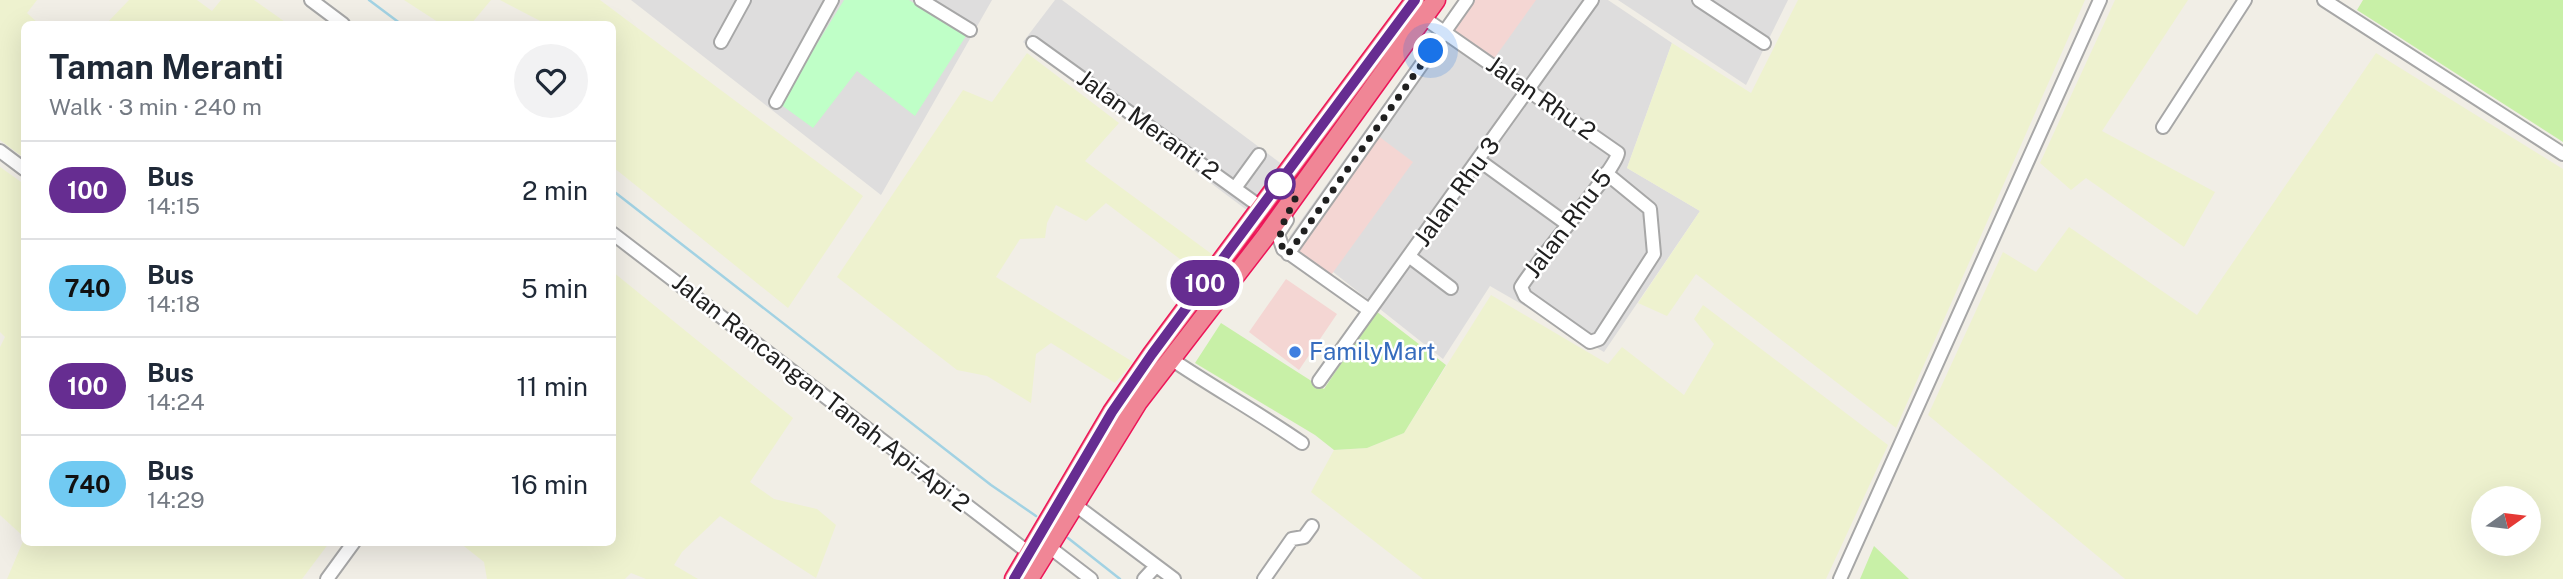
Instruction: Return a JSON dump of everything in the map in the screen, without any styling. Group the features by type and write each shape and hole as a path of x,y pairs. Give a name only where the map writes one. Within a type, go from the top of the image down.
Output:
{"highway":[{"path":"1014,579 1112,412 1415,0"},
{"path":"1029,579 1138,402 1297,194 1436,0"}],"street":[{"path":"312,0 339,21"},
{"path":"721,42 744,0"},
{"path":"776,102 832,0"},
{"path":"921,0 970,30"},
{"path":"1285,252 1467,0"},
{"name":"Jalan Rhu 3","path":"1319,381 1480,161 1592,0"},
{"path":"1699,0 1764,43"},
{"path":"1840,579 2100,0"},
{"path":"2163,127 2245,0"},
{"path":"2324,0 2563,154"},
{"name":"Jalan Rhu 2","path":"1424,18 1615,149 1617,158"},
{"name":"Jalan Meranti 2","path":"1033,43 1262,208"},
{"path":"0,151 21,167"},
{"path":"1235,188 1259,155"},
{"name":"Jalan Rhu 5","path":"1606,173 1650,209 1654,254 1599,339 1587,341 1521,291 1567,224 1617,158"},
{"path":"1480,161 1567,224"},
{"path":"1285,252 1278,234 1288,219 1297,194"},
{"name":"Jalan Rancangan Tanah Api-Api 2","path":"616,236 1029,553"},
{"path":"1229,283 1245,275 1263,252 1269,249 1285,252 1369,310"},
{"path":"1410,257 1451,288"},
{"path":"1171,359 1214,388 1240,400 1302,443"},
{"path":"1074,504 1174,579"},
{"path":"1264,579 1292,539 1304,537 1312,526"},
{"path":"327,579 351,546"},
{"path":"1048,546 1091,579"},
{"path":"1144,579 1156,566"}],"shaded area":[{"path":"631,0 992,0 881,195"},
{"path":"1055,0 1062,0 1283,165 1248,211 1023,42"},
{"path":"1458,0 1608,0 1672,43 1627,168 1700,211 1604,352 1490,286 1443,359 1289,237"},
{"path":"1473,0 1536,0 1493,60 1452,31"},
{"path":"1618,0 1788,0 1746,85"},
{"path":"1377,135 1413,162 1329,278 1293,254"},
{"path":"1286,279 1337,314 1299,370 1249,332"}],"green space":[{"path":"0,0 37,0 27,13 36,21 21,21 21,156 0,140"},
{"path":"129,0 197,0 212,11 221,0 254,0 284,21 109,21"},
{"path":"404,0 491,0 474,21 436,21"},
{"path":"500,0 600,0 863,196 788,308 616,169 616,21 540,21"},
{"path":"844,0 909,0 966,36 915,116 857,71 813,128 780,104"},
{"path":"1798,0 2085,0 1896,428 1696,274 1667,316 1638,303 1700,211 1627,168 1672,43 1751,93"},
{"path":"2115,0 2188,0 2102,131 2215,192 2184,247 2086,178 2071,190 2040,163"},
{"path":"2363,0 2563,0 2563,142 2357,10"},
{"path":"1027,53 1119,123 1085,161 1213,255 1197,272 1106,203 1086,221 1056,205 1047,223 1045,238 1020,239 996,277 1133,362 1115,383 1051,343 1036,354 1031,403 987,376 957,370 837,277 963,90 992,102"},
{"path":"2376,53 2563,169 2563,579 2125,579 1928,415 2003,252 2036,272 2069,227 2197,315"},
{"path":"0,167 21,182 21,534 0,515 0,347 5,337 0,332"},
{"path":"616,274 793,418 750,482 774,499 817,509 836,525 816,578 720,516 682,552 674,565 698,579 646,579 631,573 625,579 487,579 484,562 464,546 616,546"},
{"path":"1491,295 1608,364 1622,347 1684,395 1714,344 1694,319 1703,305 1888,445 1826,579 1423,579 1311,492 1334,450 1367,448 1404,433"},
{"path":"1376,311 1446,365 1404,433 1367,448 1334,450 1315,435 1195,363 1221,323 1324,389"},
{"path":"21,546 327,546 302,579 7,579"},
{"path":"1874,546 1909,579 1860,579"}],"waterway":[{"path":"369,0 397,21"},
{"path":"616,193 991,485 1036,516"},
{"path":"1068,538 1120,579"}],"bus line":[{"name":"100","path":"1014,579 1112,412 1152,354 1336,110 1415,0"}],"place":[{"name":"FamilyMart","path":"1295,352"}],"route":[{"path":"1280,184 1297,194 1288,219 1278,234 1279,242 1288,254 1431,51"}]}
